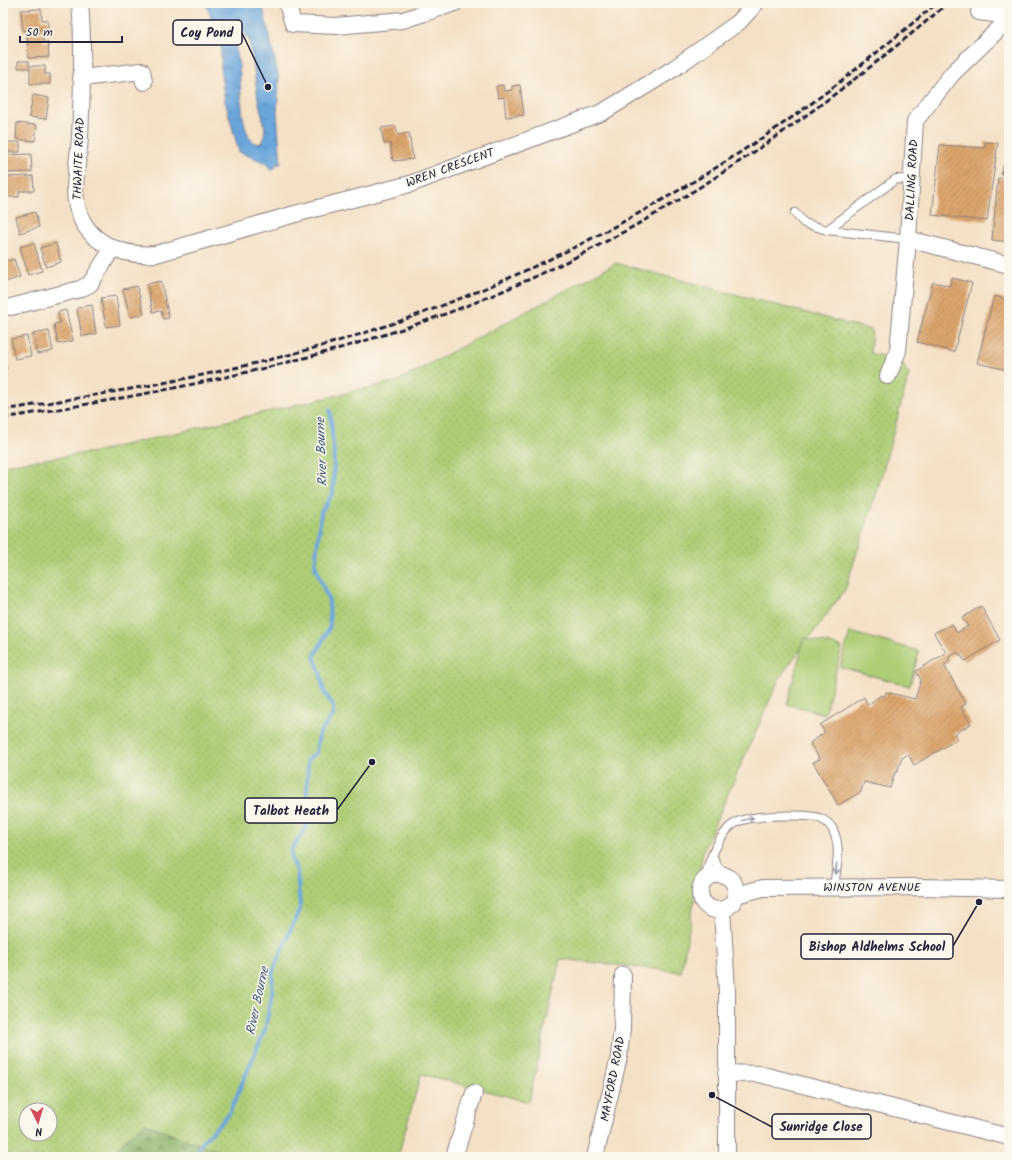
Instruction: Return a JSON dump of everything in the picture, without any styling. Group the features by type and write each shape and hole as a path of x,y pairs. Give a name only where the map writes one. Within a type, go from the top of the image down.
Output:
{"street":[{"name":"THWAITE ROAD","path":"80,3 80,136 75,196 78,210 85,224 94,236 112,249"},
{"path":"287,3 294,24 336,26 403,20 455,3"},
{"name":"WREN CRESCENT","path":"112,249 134,254 156,254 295,214 410,184 603,112 673,69 739,22 756,3"},
{"path":"979,12 1009,17"},
{"name":"DALLING ROAD","path":"888,376 898,351 908,239 915,121 952,74 1009,17"},
{"path":"81,78 142,70"},
{"path":"908,239 1009,265"},
{"path":"11,308 80,289 90,284 112,249"},
{"path":"717,874 732,880 736,889 736,894 732,905 722,910 710,909 702,900 700,889 706,879 717,874"},
{"name":"WINSTON AVENUE","path":"736,894 762,888 834,887 1009,889"},
{"path":"722,910 727,991 727,1157"},
{"name":"MAYFORD ROAD","path":"594,1157 619,1058 622,1028 623,975"},
{"path":"726,1073 759,1074 1009,1137"},
{"path":"454,1157 474,1093"}],"lane":[{"path":"827,230 896,179 912,180"},
{"path":"794,213 804,223 827,230 908,239"},
{"path":"706,879 708,866 718,841 725,831 737,822 754,817 790,816 821,819 830,825 837,842 838,853 834,887"},
{"path":"713,856 722,875"}],"green space":[{"path":"616,263 872,330 870,353 901,361 909,375 879,485 845,590 780,677 704,848 681,972 560,959 529,1102 421,1074 398,1157 3,1157 3,465 94,452 398,381"},
{"path":"850,632 919,651 910,686 840,667"},
{"path":"804,638 842,647 825,714 787,704"},
{"path":"145,1123 178,1137 237,1157 114,1157 122,1142"}],"water":[{"path":"206,3 262,3 279,79 277,113 281,164 276,164 274,169 271,170 266,163 239,152 225,101 221,74 221,47","holes":["236,23 241,25 249,40 258,99 265,128 263,142 258,144 252,140 247,132 242,110 239,67 232,27"]}],"building":[{"path":"41,9 42,20 48,20 48,29 23,31 21,10"},
{"path":"43,33 43,42 48,42 49,57 28,58 27,34"},
{"path":"18,61 29,61 29,66 45,66 45,74 50,74 50,84 30,84 30,68 18,68"},
{"path":"503,85 504,91 512,90 512,86 520,85 524,115 506,117 504,97 498,98 496,86"},
{"path":"33,95 49,98 46,119 29,117"},
{"path":"17,123 37,125 35,141 16,139"},
{"path":"396,126 398,135 409,133 413,159 393,161 390,143 384,144 381,128"},
{"path":"6,142 20,142 20,152 5,152"},
{"path":"985,142 998,143 987,221 932,215 940,145 985,148"},
{"path":"31,154 32,172 3,173 3,155"},
{"path":"1005,161 1009,162 1009,176 1001,174"},
{"path":"33,176 34,191 19,191 19,197 3,197 3,177"},
{"path":"998,178 1009,179 1009,242 992,240"},
{"path":"35,212 39,227 20,233 16,217"},
{"path":"34,243 42,271 28,275 20,247"},
{"path":"56,243 61,262 46,267 40,248"},
{"path":"14,259 20,277 5,282 3,277 3,262"},
{"path":"952,278 972,283 954,352 917,342 933,282 950,286"},
{"path":"161,281 169,318 163,319 161,311 153,312 147,284"},
{"path":"137,286 144,314 130,317 123,289"},
{"path":"116,296 120,325 106,327 101,298"},
{"path":"994,296 1009,300 1009,362 1007,370 977,363"},
{"path":"92,305 96,334 82,336 77,308"},
{"path":"66,310 73,341 58,344 54,324 60,323 58,312"},
{"path":"49,331 53,351 37,354 33,334"},
{"path":"27,336 31,356 15,359 11,339"},
{"path":"3,352 7,369 3,370"},
{"path":"981,606 1000,640 965,661 958,652 948,658 950,661 944,665 966,704 961,707 971,724 954,734 958,739 914,765 908,754 902,758 897,772 895,772 890,788 864,782 861,792 838,805 813,762 820,759 810,743 825,732 820,725 864,697 868,705 881,695 885,697 886,692 915,699 921,680 916,671 946,653 934,633 952,624 957,633 968,626 962,618"}],"waterway":[{"name":"River Bourne","path":"195,1157 202,1142 229,1114 265,1030 272,993 273,971 300,908 297,870 291,858 291,850 306,828 308,759 316,753 319,734 333,715 333,705 324,692 320,672 314,657 330,626 329,601 315,566 321,512 333,493 334,453 330,410"}],"railway":[{"path":"3,410 185,379 320,346 419,314 474,293 527,270 632,217 683,188 732,157 781,125 821,96 937,3"},
{"path":"3,418 112,400 275,366 381,336 434,318 504,290 573,258 640,223 705,184 769,142 830,98 948,3"}],"place":[{"name":"Coy Pond","path":"268,87"},
{"name":"Talbot Heath","path":"372,762"},
{"name":"Bishop Aldhelms School","path":"979,902"},
{"name":"Sunridge Close","path":"712,1095"}]}
